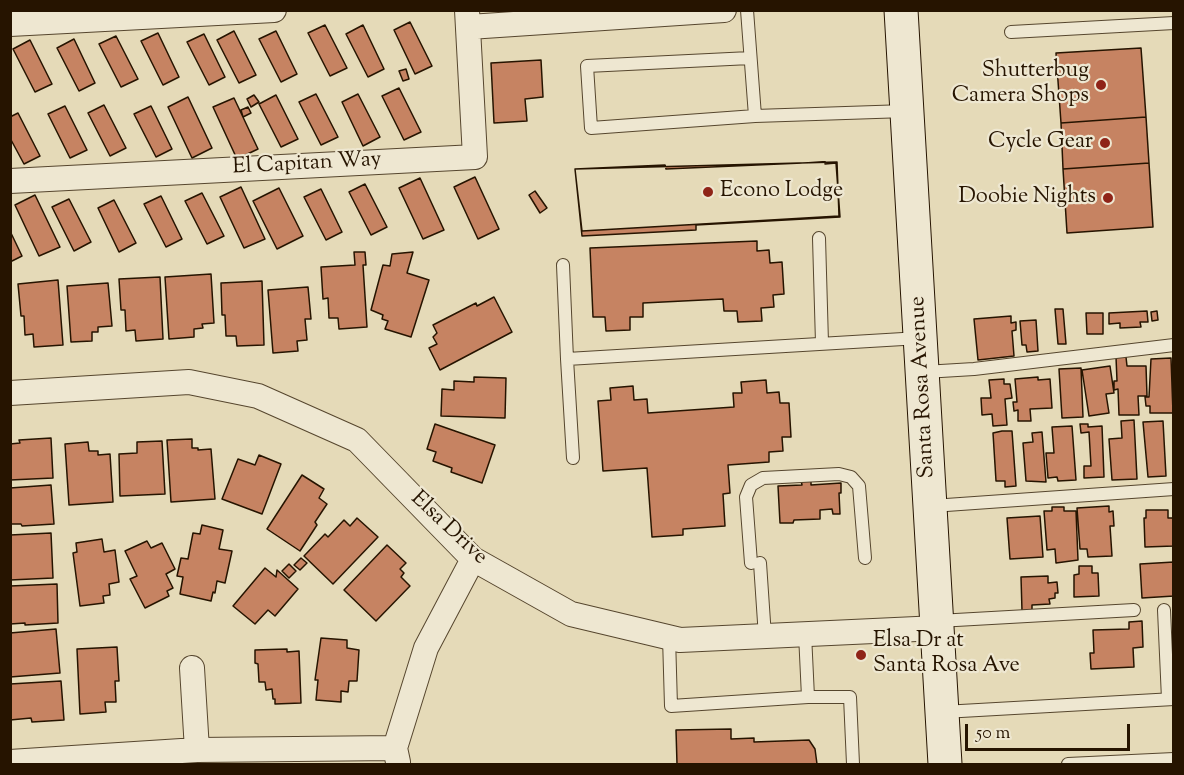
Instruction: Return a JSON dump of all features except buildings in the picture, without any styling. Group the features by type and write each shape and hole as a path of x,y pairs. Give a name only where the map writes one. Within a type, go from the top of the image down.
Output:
{"main road":[{"name":"Santa Rosa Avenue","path":"902,10 945,765"}],"street":[{"path":"10,24 274,10"},
{"path":"468,19 724,10"},
{"name":"El Capitan Way","path":"10,181 475,157 468,19"},
{"name":"Elsa Drive","path":"10,393 189,382 258,396 357,440 473,559 571,614 680,640 765,637 938,625"},
{"path":"10,762 197,750 397,757 426,648 473,559"},
{"path":"192,668 197,750"}],"lane":[{"path":"747,10 755,116"},
{"path":"1011,32 1173,22"},
{"path":"750,58 586,66 591,128 755,116 908,111"},
{"path":"819,238 822,343"},
{"path":"563,265 573,458"},
{"path":"567,359 921,338"},
{"path":"923,372 974,369 1173,345"},
{"path":"765,637 746,497 752,485 763,478 839,474 851,477 860,486 865,558"},
{"path":"931,506 1173,489"},
{"path":"938,625 1134,610"},
{"path":"942,712 1171,699 1164,610"},
{"path":"805,633 808,697"},
{"path":"669,637 671,706 808,697 850,697 853,765"},
{"path":"1068,765 1173,759"}],"place":[{"name":"Shutterbug Camera Shops","path":"1101,85"},
{"name":"Cycle Gear","path":"1105,143"},
{"name":"Econo Lodge","path":"708,192"},
{"name":"Doobie Nights","path":"1108,198"},
{"name":"Elsa Dr at Santa Rosa Ave","path":"861,655"}]}
